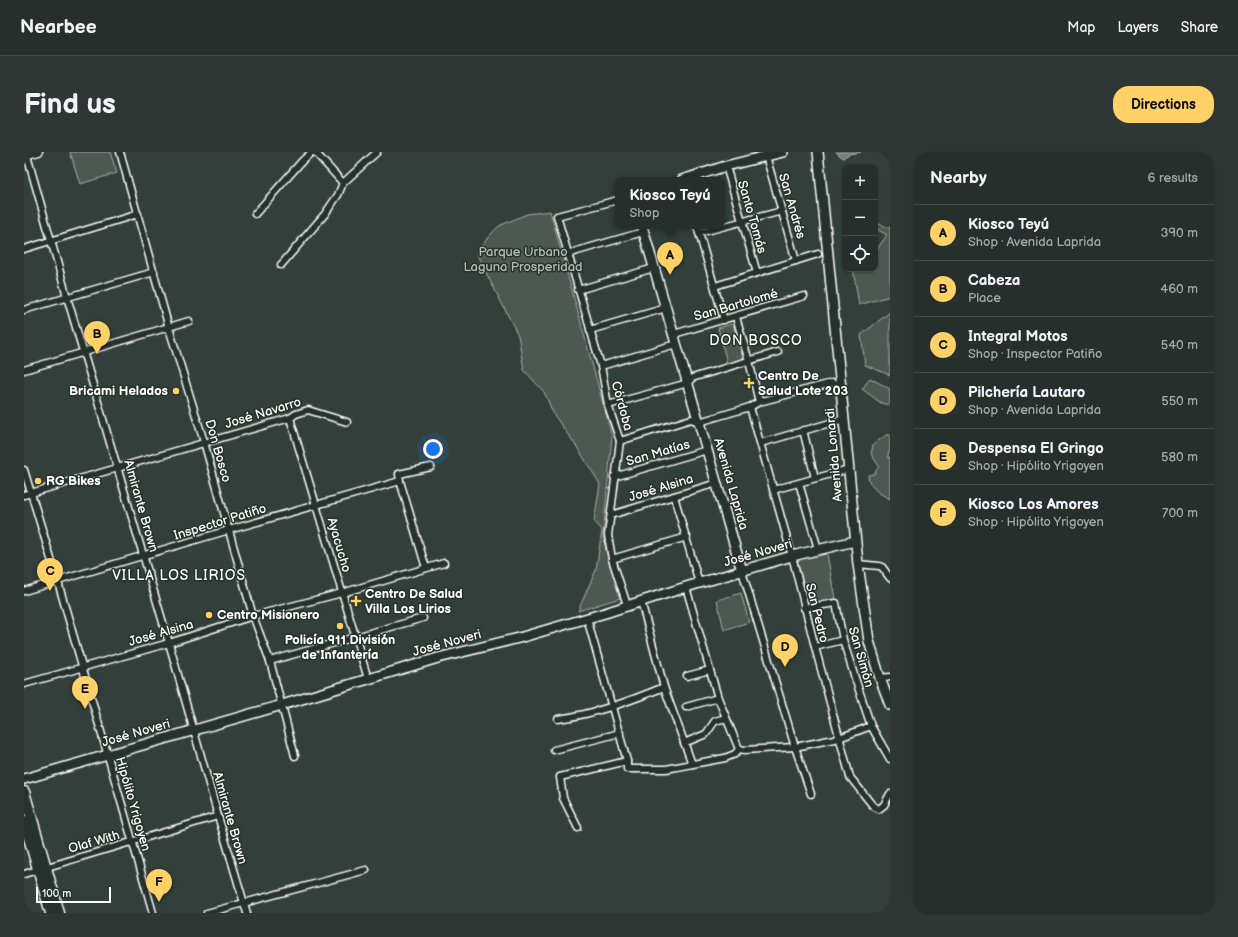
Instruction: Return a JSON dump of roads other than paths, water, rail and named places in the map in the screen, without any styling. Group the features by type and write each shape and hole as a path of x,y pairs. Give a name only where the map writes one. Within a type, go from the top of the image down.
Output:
{"main road":[{"path":"24,792 42,868 50,913"},
{"path":"24,821 60,913"}],"street":[{"path":"26,155 39,152"},
{"name":"Don Bosco","path":"120,152 169,328 204,442 254,616 270,660 295,756"},
{"path":"255,214 303,160 313,152 343,183"},
{"path":"281,265 325,214 338,195 343,183 377,152"},
{"path":"692,177 726,166 782,152"},
{"name":"Avenida Lonardi","path":"818,152 855,541 869,641 890,705"},
{"name":"Almirante Brown","path":"26,155 67,297 85,353 247,913"},
{"name":"San Andrés","path":"766,156 796,261"},
{"name":"Santo Tomás","path":"726,166 757,273"},
{"name":"Córdoba","path":"615,201 557,216 601,366 608,405 620,441 614,477 608,535 612,559 628,605"},
{"path":"725,226 782,211"},
{"path":"24,249 138,214"},
{"path":"568,254 642,229"},
{"name":"Avenida Laprida","path":"642,229 674,334 742,571 795,747 811,794"},
{"path":"698,229 724,320"},
{"path":"699,233 715,229"},
{"path":"715,286 818,254"},
{"path":"578,290 654,268"},
{"path":"24,310 154,272"},
{"name":"San Bartolomé","path":"674,334 804,296"},
{"path":"590,330 666,308"},
{"path":"736,317 759,402"},
{"path":"24,370 189,321"},
{"path":"601,366 676,344"},
{"path":"608,405 688,383 692,378 778,352"},
{"path":"620,441 691,419 699,422 750,407 759,402 832,383 841,387"},
{"name":"San Pedro","path":"750,407 792,556 804,608 850,777 874,806 880,809 890,794"},
{"name":"José Navarro","path":"27,494 290,418 296,414 308,410 347,422"},
{"name":"Ayacucho","path":"290,418 368,679"},
{"path":"761,443 844,419"},
{"path":"803,430 815,478"},
{"name":"San Matías","path":"614,477 707,450"},
{"path":"426,568 400,482 399,474 431,467"},
{"path":"773,490 849,469"},
{"name":"Hipólito Yrigoyen","path":"24,470 27,494 58,582 153,913"},
{"name":"Inspector Patiño","path":"24,591 229,530 400,482"},
{"name":"José Alsina","path":"611,515 717,483"},
{"path":"799,483 818,549"},
{"path":"674,496 699,583"},
{"path":"612,559 687,537"},
{"name":"José Noveri","path":"24,779 282,705 438,658 519,638 792,556 855,541"},
{"name":"José Alsina","path":"24,684 254,616 342,593 444,563"},
{"path":"858,564 882,567 890,578"},
{"path":"686,587 718,698 739,749"},
{"path":"641,601 664,687 692,764"},
{"name":"San Simón","path":"804,608 836,603 843,640 871,726 890,759"},
{"path":"270,660 422,618"},
{"path":"587,618 620,733 627,761 627,769 666,769 724,758 736,754 739,749"},
{"path":"815,647 843,640"},
{"path":"687,676 710,670"},
{"path":"880,678 890,677"},
{"path":"558,718 573,717 612,705 628,702 664,687"},
{"path":"686,707 718,698"},
{"path":"684,743 706,734 715,721 726,718"},
{"path":"739,749 745,750 795,747 839,738 871,726"},
{"path":"554,750 620,733"},
{"path":"578,828 563,798 560,777 627,761"},
{"name":"Olaf With","path":"24,874 218,816"},
{"path":"207,913 366,870"}],"place":[{"name":"Kiosco Teyú","path":"670,275"},
{"name":"Cabeza","path":"97,354"},
{"name":"Centro De Salud Lote 203","path":"749,383"},
{"name":"Bricami Helados","path":"176,391"},
{"name":"RG Bikes","path":"38,481"},
{"name":"Integral Motos","path":"50,591"},
{"name":"Centro De Salud Villa Los Lirios","path":"356,601"},
{"name":"Centro Misionero","path":"209,615"},
{"name":"Policía 911 División de Infantería","path":"340,626"},
{"name":"Pilchería Lautaro","path":"785,667"},
{"name":"Despensa El Gringo","path":"85,709"},
{"name":"Kiosco Los Amores","path":"159,902"}],"district":[{"name":"DON BOSCO","path":"756,340"},
{"name":"VILLA LOS LIRIOS","path":"179,575"}],"park label":[{"name":"Parque Urbano Laguna Prosperidad","path":"523,260"}]}
